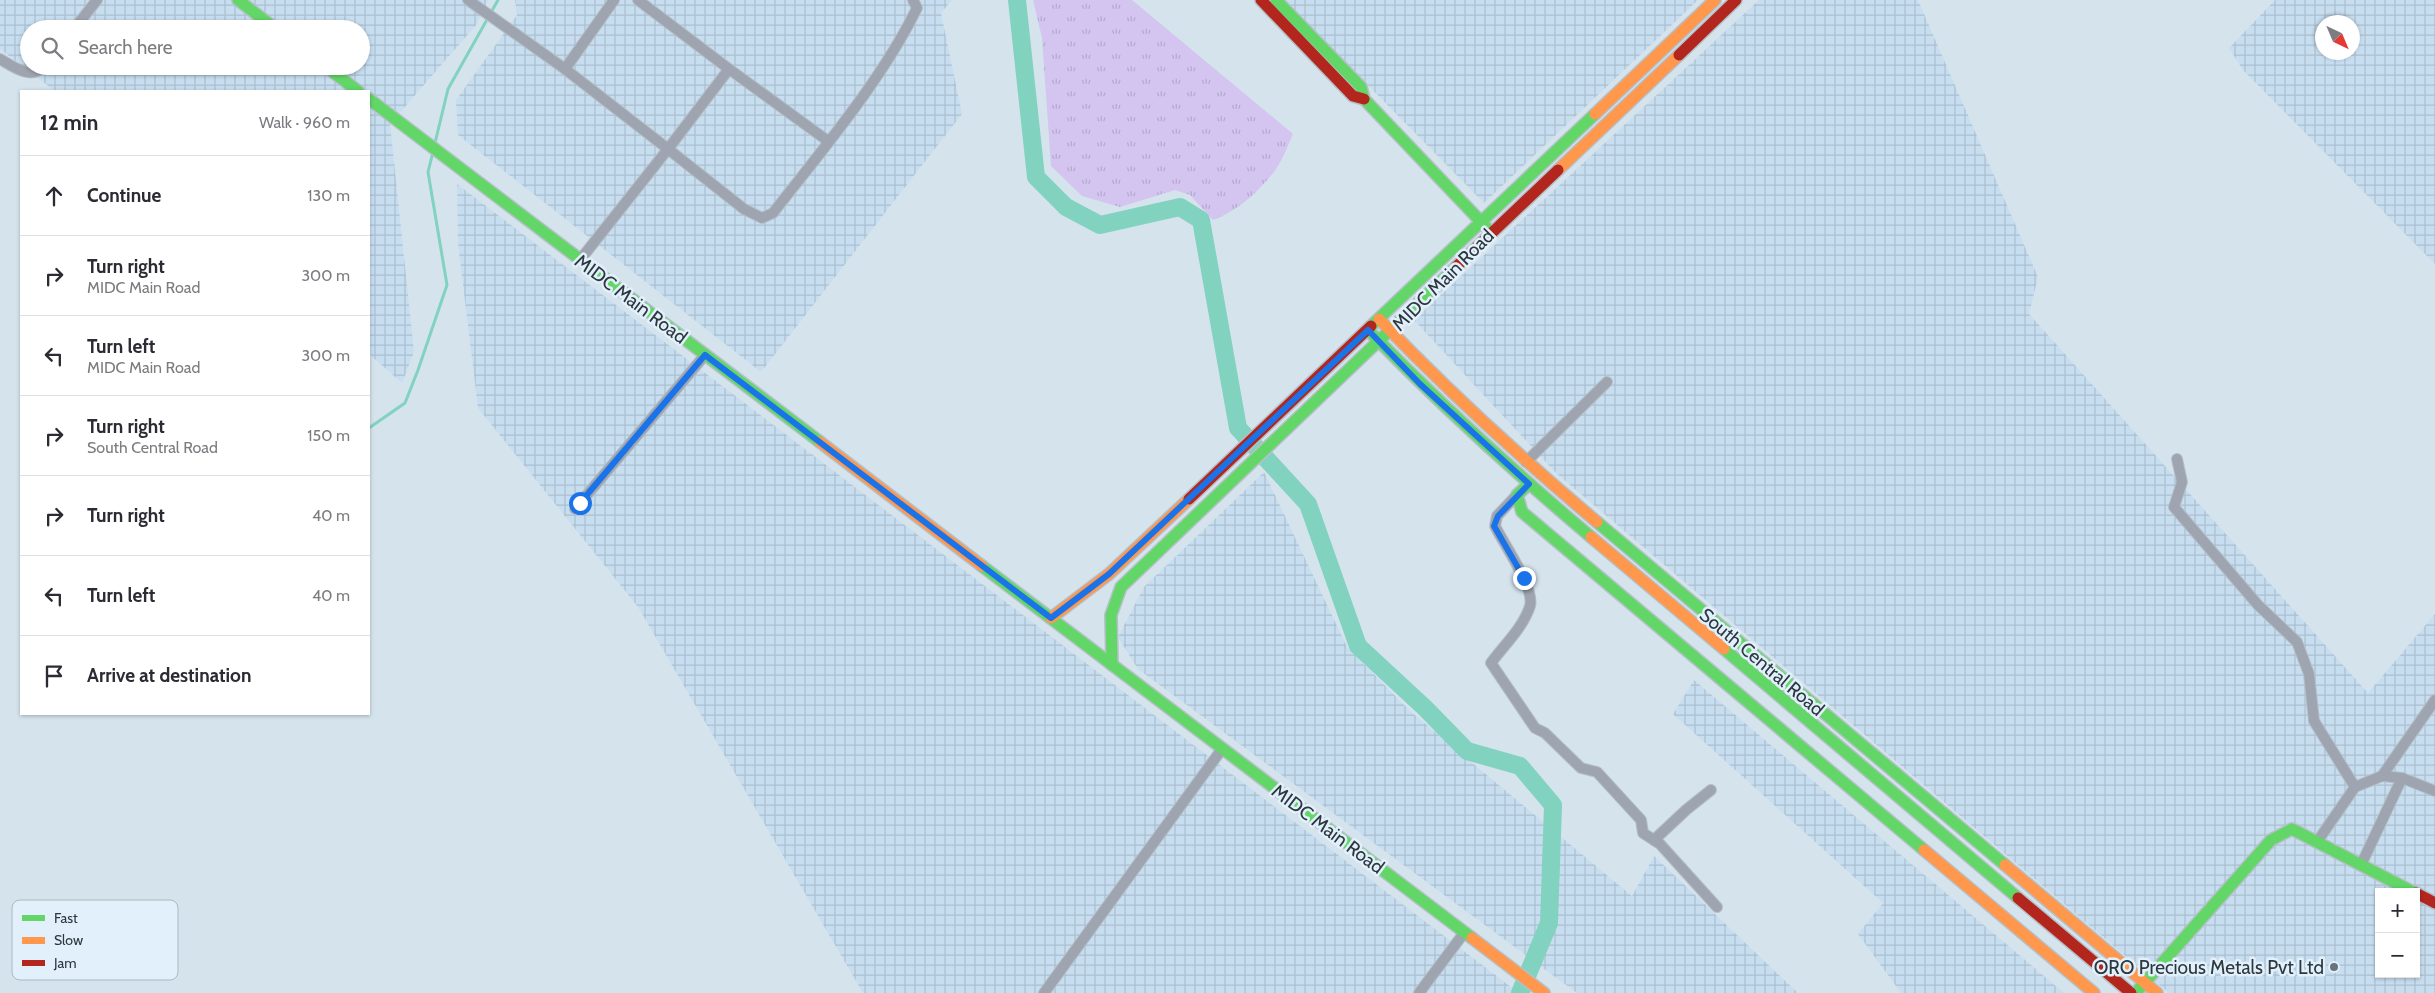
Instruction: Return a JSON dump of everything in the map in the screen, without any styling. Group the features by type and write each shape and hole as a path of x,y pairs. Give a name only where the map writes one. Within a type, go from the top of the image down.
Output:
{"street":[{"path":"81,20 97,0"},
{"path":"565,69 614,0"},
{"path":"638,0 828,141"},
{"path":"471,2 565,69 744,210 762,218 773,214 860,100 908,25 917,8 913,0"},
{"path":"1261,0 1353,96 1364,99"},
{"path":"1276,0 1361,87 1364,99 1491,233"},
{"name":"MIDC Main Road","path":"1051,618 1109,574 1715,0"},
{"name":"MIDC Main Road","path":"1112,665 1111,610 1114,598 1121,588 1392,331 1491,233 1736,0"},
{"path":"244,2 265,20"},
{"path":"0,59 20,68"},
{"path":"580,260 668,150 729,69"},
{"path":"337,75 357,90"},
{"name":"MIDC Main Road","path":"370,100 1515,972 1544,992"},
{"name":"South Central Road","path":"1379,319 1431,372 1526,462 2156,993"},
{"name":"South Central Road","path":"1368,330 1420,384 1529,484 2133,993"},
{"path":"575,508 705,355"},
{"path":"1526,462 1606,382"},
{"path":"2176,459 2182,482 2174,507 2258,605 2297,642 2309,674 2314,721 2355,787"},
{"path":"1529,484 1517,494 1498,516 1494,526 1524,578 1530,604 1522,622 1491,663 1535,728 1545,733 1581,768 1597,772 1641,820 1643,833 1654,840 1717,907"},
{"path":"1517,494 1522,512 2094,993"},
{"path":"2382,776 2435,700"},
{"path":"1834,742 1844,731"},
{"path":"1044,993 1222,749"},
{"path":"2317,842 2355,787 2382,776 2402,778 2435,791"},
{"path":"2361,865 2402,778"},
{"path":"1654,840 1686,810 1712,790"},
{"path":"2133,993 2271,840 2292,829 2405,888"},
{"path":"2420,896 2435,903"},
{"path":"1419,993 1464,933"}],"shaded area":[{"path":"0,0 488,0 476,25 390,124 414,352 402,383 370,355 370,90 54,90 34,75 370,75 370,20 20,20 20,64 0,49"},
{"path":"515,0 952,0 941,13 962,114 761,372 458,135 456,100 517,15"},
{"path":"1284,0 1698,0 1484,203"},
{"path":"1759,0 1918,0 2038,277 2029,314 2368,693 2435,614 2435,993 2169,993 1556,473 1414,320"},
{"path":"2275,0 2435,0 2435,264 2243,70 2229,48"},
{"path":"457,184 1519,993 863,993 638,607 478,408 458,243"},
{"path":"1264,472 1347,647 1410,711 1632,896 1654,856 1798,993 1577,993 1138,669 1118,637 1144,587"},
{"path":"1694,680 2064,993 1901,993 1858,934 1883,903 1673,714"}],"green space":[{"path":"1033,0 1132,0 1293,134 1276,169 1263,185 1240,206 1213,220 1190,195 1175,190 1120,207 1082,196 1051,166 1042,38"}],"waterway":[{"path":"435,143 448,89 498,0"},
{"path":"1017,0 1036,177 1066,207 1100,225 1180,207 1201,220 1238,428 1308,504 1358,646 1425,708 1467,751 1520,766 1553,805 1549,923 1520,993"},
{"path":"370,427 405,403 447,285 428,172 433,152"}],"traffic: fast":[{"path":"238,0 264,20"},
{"path":"1276,0 1361,87 1364,99 1486,227"},
{"path":"337,75 357,90"},
{"path":"370,100 820,442"},
{"path":"1371,326 1595,114"},
{"path":"1112,665 1111,615 1121,587 1456,267"},
{"path":"1368,330 1477,436 1591,537"},
{"path":"1529,484 1517,495 1522,512 1924,850"},
{"path":"1597,522 2005,865"},
{"path":"982,566 1472,938"},
{"path":"1724,649 2018,898"},
{"path":"2139,989 2271,840 2292,829 2405,888"}],"traffic: slow":[{"path":"1595,114 1715,0"},
{"path":"1558,170 1679,55"},
{"path":"1379,319 1485,424 1597,522"},
{"path":"820,442 982,566"},
{"path":"1051,618 1109,574 1189,499"},
{"path":"1591,537 1724,649"},
{"path":"1924,850 2094,993"},
{"path":"2005,865 2157,993"},
{"path":"1472,938 1544,993"}],"traffic: jam":[{"path":"1261,0 1353,96 1364,99"},
{"path":"1679,55 1736,0"},
{"path":"1456,267 1558,170"},
{"path":"1189,499 1371,326"},
{"path":"2420,895 2435,903"},
{"path":"2018,898 2131,993"}],"place":[{"name":"ORO Precious Metals Pvt Ltd","path":"2334,967"}],"route":[{"path":"580,503 705,355 1051,618 1109,574 1368,330 1420,384 1529,484 1507,505 1498,516 1494,526 1524,578"}]}
